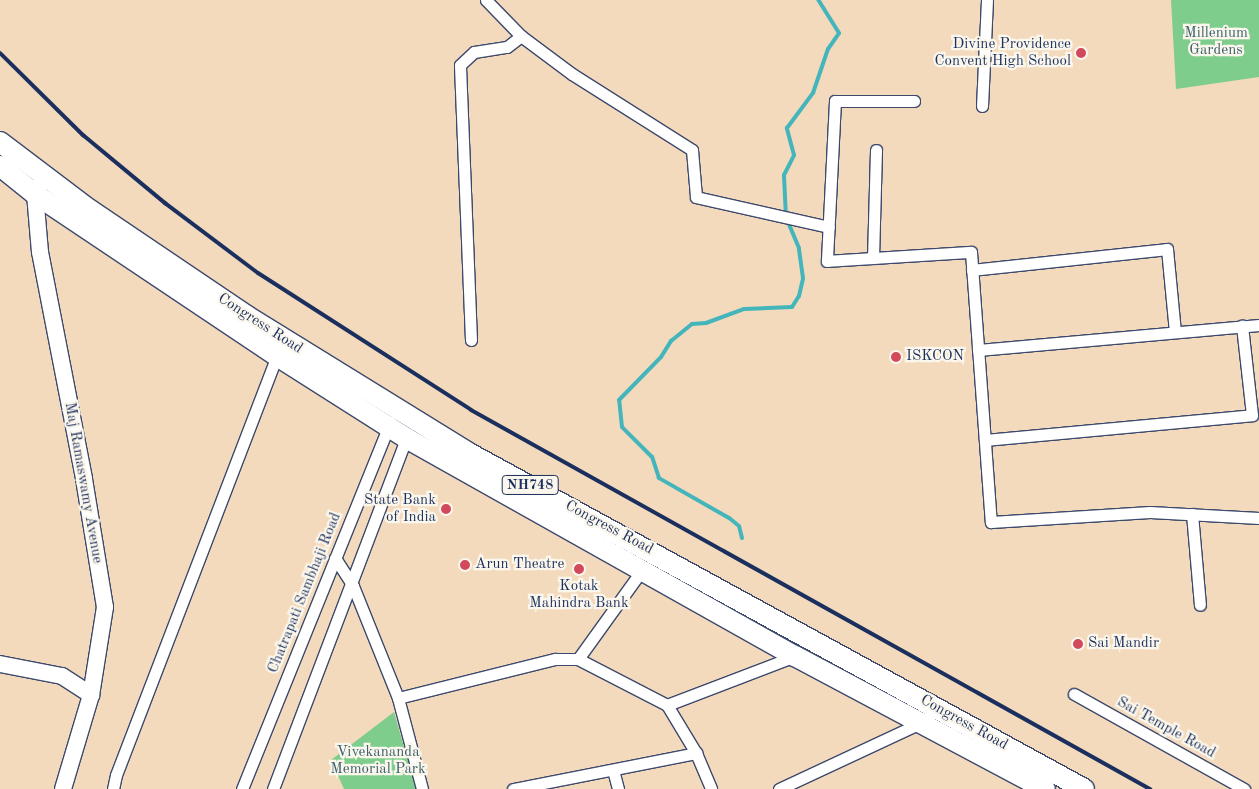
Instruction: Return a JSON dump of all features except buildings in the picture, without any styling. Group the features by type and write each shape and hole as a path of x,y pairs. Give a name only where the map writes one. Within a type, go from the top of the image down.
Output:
{"highway":[{"name":"Congress Road","path":"0,142 39,185 277,356 387,427 796,656 930,715 1084,789"},
{"name":"Congress Road","path":"0,166 39,185 467,452 930,715 1016,781 1045,789"}],"street":[{"path":"486,0 521,36 572,74 692,150 696,197 829,227"},
{"path":"982,106 987,0"},
{"path":"471,340 460,65 474,52 508,47 521,36"},
{"path":"914,101 836,101 827,261 971,252 992,522 1150,512 1259,518"},
{"path":"874,258 876,150"},
{"name":"Maj Ramaswamy Avenue","path":"39,185 40,252 84,479 105,607 91,695 63,789"},
{"path":"972,270 1167,249 1176,332"},
{"path":"978,350 1259,325"},
{"path":"985,440 1252,415 1242,326"},
{"path":"113,789 116,775 277,356"},
{"name":"Chatrapati Sambhaji Road","path":"242,789 387,427 397,408"},
{"path":"273,789 352,586 414,419"},
{"path":"1192,514 1200,605"},
{"path":"335,558 352,586 398,698 422,789"},
{"path":"578,659 642,570"},
{"path":"667,705 796,656"},
{"path":"398,698 555,659 578,659 667,705 696,752 710,789"},
{"path":"0,664 62,676 91,695"},
{"name":"Sai Temple Road","path":"1074,694 1244,789"},
{"path":"779,789 792,787 930,715"},
{"path":"513,789 529,788 696,752"},
{"path":"613,770 618,789"}],"green space":[{"name":"Millenium Gardens","path":"1171,0 1259,0 1259,77 1176,89"},
{"name":"Vivekananda Memorial Park","path":"394,712 416,789 344,789 331,760"}],"waterway":[{"path":"742,538 739,526 729,518 659,478 652,457 622,427 619,400 661,357 671,341 692,324 706,323 744,309 792,307 799,296 803,278 799,248 786,218 784,175 794,155 787,128 813,93 828,49 839,33 818,0"}],"railway":[{"path":"0,53 83,135 165,203 258,273 471,410 1150,789"}],"place":[{"name":"Divine Providence Convent High School","path":"1081,53"},
{"name":"ISKCON","path":"896,357"},
{"name":"State Bank of India","path":"446,509"},
{"name":"Arun Theatre","path":"465,565"},
{"name":"Kotak Mahindra Bank","path":"579,569"},
{"name":"Sai Mandir","path":"1078,644"}]}
